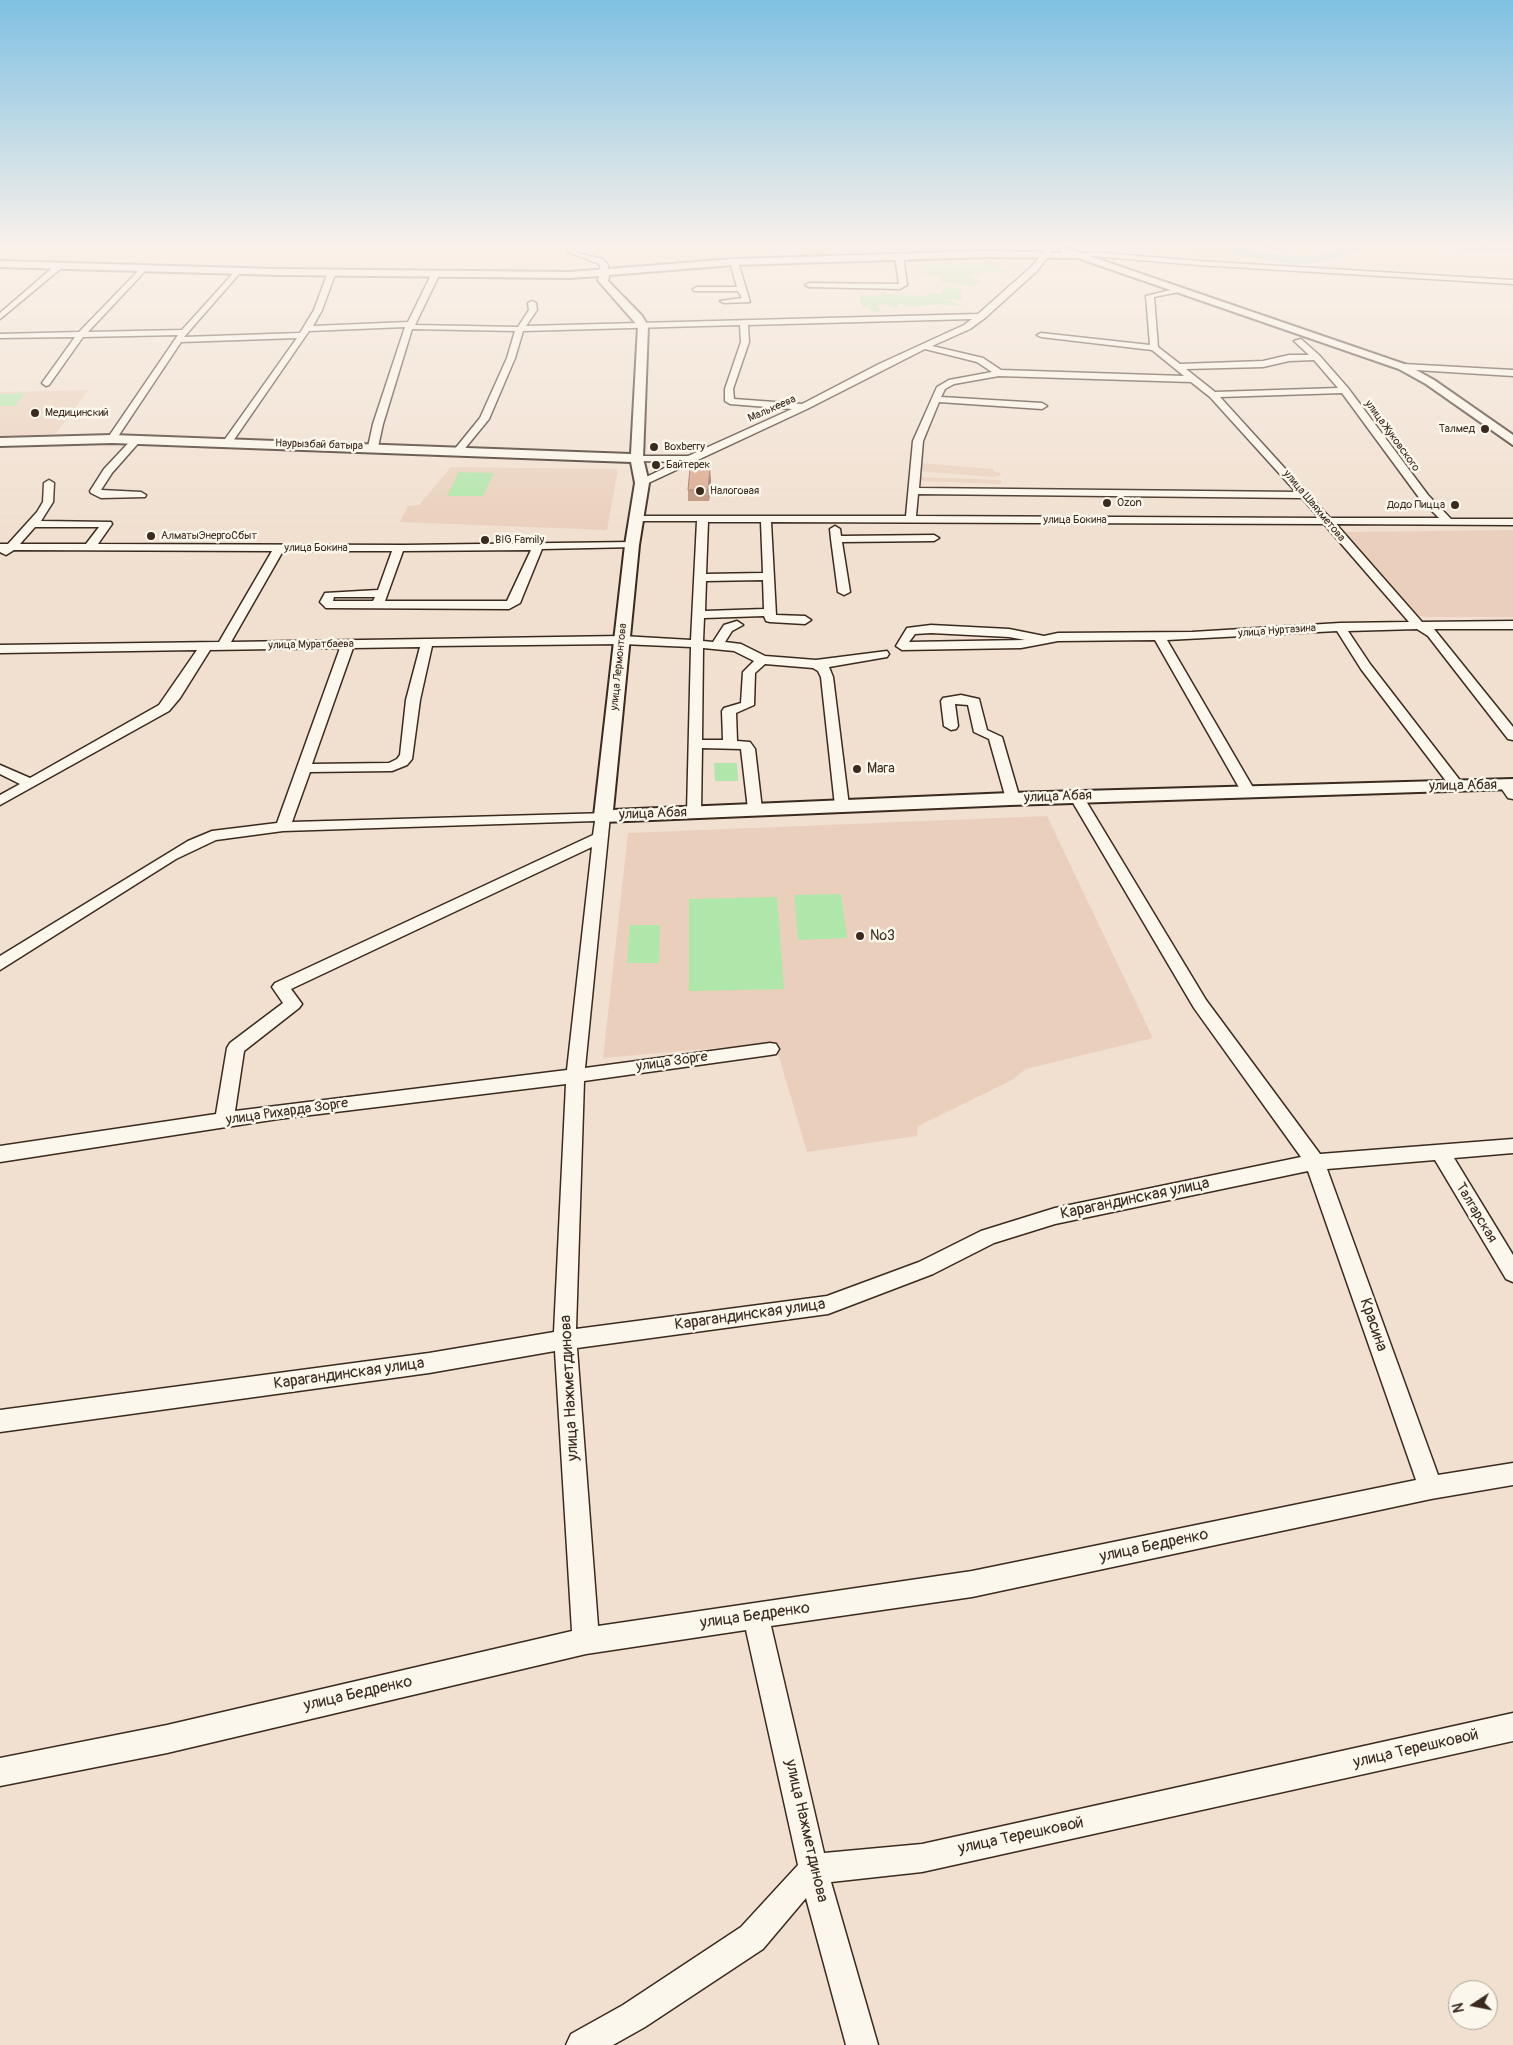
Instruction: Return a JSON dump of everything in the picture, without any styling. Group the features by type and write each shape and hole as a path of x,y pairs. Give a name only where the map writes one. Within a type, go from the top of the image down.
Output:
{"main road":[{"name":"улица Лермонтова","path":"603,816 632,545 642,483 637,458 642,340"},
{"path":"1324,340 1402,367 1430,382 1513,441"},
{"name":"Наурызбай батыра","path":"0,442 137,439 637,458"},
{"name":"улица Абая","path":"603,816 1076,796 1456,786 1511,788"}],"street":[{"path":"46,383 76,340"},
{"path":"112,439 179,340"},
{"path":"228,442 298,340"},
{"path":"374,447 378,424 405,340"},
{"path":"459,450 484,419 511,358 516,340"},
{"path":"744,340 729,389 730,401 804,407"},
{"name":"Малькеева","path":"642,483 804,407 882,366 939,340"},
{"path":"1088,340 1154,348 1153,340"},
{"name":"улица Жуковского","path":"1298,341 1316,357 1346,390 1368,425 1386,443 1390,453 1424,497 1448,522"},
{"path":"925,347 980,360 999,373"},
{"name":"улица Шаяхметова","path":"1154,348 1180,367 1213,396 1268,452 1326,522 1418,625 1432,633 1513,736"},
{"path":"1180,367 1264,364 1289,358 1316,357"},
{"path":"1402,367 1513,373"},
{"path":"911,518 912,490 918,441 941,388 952,382 999,373 1192,379"},
{"path":"1213,396 1346,390"},
{"path":"936,399 1042,406"},
{"path":"137,439 108,471 94,491 101,495 140,494"},
{"path":"637,458 689,460"},
{"path":"0,558 6,547 34,524 48,502 49,483"},
{"path":"912,490 936,493 1303,495"},
{"name":"улица Бокина","path":"636,518 1513,522"},
{"path":"694,812 697,644 703,518"},
{"path":"766,518 769,612 773,620 805,620"},
{"path":"833,518 844,592"},
{"path":"34,524 107,524 89,548"},
{"path":"836,539 934,538"},
{"name":"улица Бокина","path":"6,547 399,548 632,545"},
{"path":"399,548 380,599 509,605 514,603 538,546"},
{"path":"223,646 279,548"},
{"path":"700,578 768,576"},
{"path":"698,615 769,612"},
{"path":"717,644 728,628 737,625"},
{"name":"улица Нуртазина","path":"1042,639 1098,635 1192,636 1340,627 1513,625"},
{"path":"1340,627 1365,666 1456,786"},
{"path":"931,629 1009,633 1042,639 1021,644 902,646 911,631 931,629"},
{"path":"1159,636 1248,791"},
{"name":"улица Муратбаева","path":"0,648 622,640 717,644 742,648 762,660"},
{"path":"304,768 392,767 402,762 407,756 413,700 427,643"},
{"path":"283,828 348,644"},
{"path":"0,802 164,708 173,698 206,646"},
{"path":"730,743 729,712 747,705 749,672 762,660 816,664 844,662 883,654"},
{"path":"816,664 824,669 827,677 842,806"},
{"path":"951,726 948,701 961,699 974,702 981,732 996,737 1013,798"},
{"path":"695,744 741,743 748,749 755,809"},
{"path":"0,769 32,784"},
{"name":"Красина","path":"1076,796 1200,1004 1315,1162 1431,1488"},
{"path":"0,964 193,844 233,832 283,828 603,816"},
{"name":"улица Лермонтова","path":"575,1076 599,838 603,816"},
{"path":"224,1120 236,1048 294,1004 281,987 599,838"},
{"name":"улица Зорге","path":"575,1076 770,1049"},
{"name":"улица Рихарда Зорге","path":"0,1154 224,1120 575,1076"},
{"name":"улица Нажметдинова","path":"575,1076 565,1340 586,1640"},
{"name":"Карагандинская улица","path":"0,1421 429,1363 565,1340 828,1305 926,1268 988,1237 1055,1216 1315,1162 1513,1146"},
{"name":"Талгарская","path":"1440,1152 1513,1274"},
{"name":"улица Бедренко","path":"0,1772 167,1739 586,1640 972,1584 1431,1488 1513,1474"},
{"name":"улица Нажметдинова","path":"756,1615 813,1869 862,2045"},
{"name":"улица Терешковой","path":"813,1869 922,1858 1513,1727"},
{"path":"582,2045 634,2016 752,1938 813,1869"}],"shaded area":[{"name":"Медицинский","path":"89,390 55,434 0,436 0,392"},
{"path":"920,463 994,469 994,472 1001,473 1000,476 993,477 918,471"},
{"path":"451,467 618,469 607,530 400,522 408,506 419,505"},
{"path":"918,477 1001,480 1001,484 918,481"},
{"path":"1513,530 1513,617 1426,617 1413,615 1339,532"},
{"name":"№3","path":"1047,816 1153,1038 1026,1069 1012,1080 918,1126 917,1136 807,1152 775,1043 603,1058 628,833"}],"green space":[{"path":"25,393 15,406 0,406 0,394"},
{"path":"459,472 494,473 483,496 447,496"},
{"path":"714,763 737,763 738,781 715,781"},
{"path":"841,894 847,938 798,940 794,895"},
{"path":"777,897 784,989 689,991 689,899"},
{"path":"630,925 660,925 659,963 627,963"}],"building":[{"path":"690,468 710,468 708,490 688,490"}],"place":[{"name":"Медицинский","path":"35,413"},
{"name":"Талмед","path":"1485,429"},
{"name":"Boxberry","path":"654,447"},
{"name":"Байтерек","path":"656,465"},
{"name":"Налоговая","path":"700,491"},
{"name":"Ozon","path":"1107,503"},
{"name":"Додо Пицца","path":"1455,505"},
{"name":"АлматыЭнергоСбыт","path":"151,536"},
{"name":"BIG Family","path":"485,540"},
{"name":"Мага","path":"857,769"},
{"name":"№3","path":"860,936"}]}
